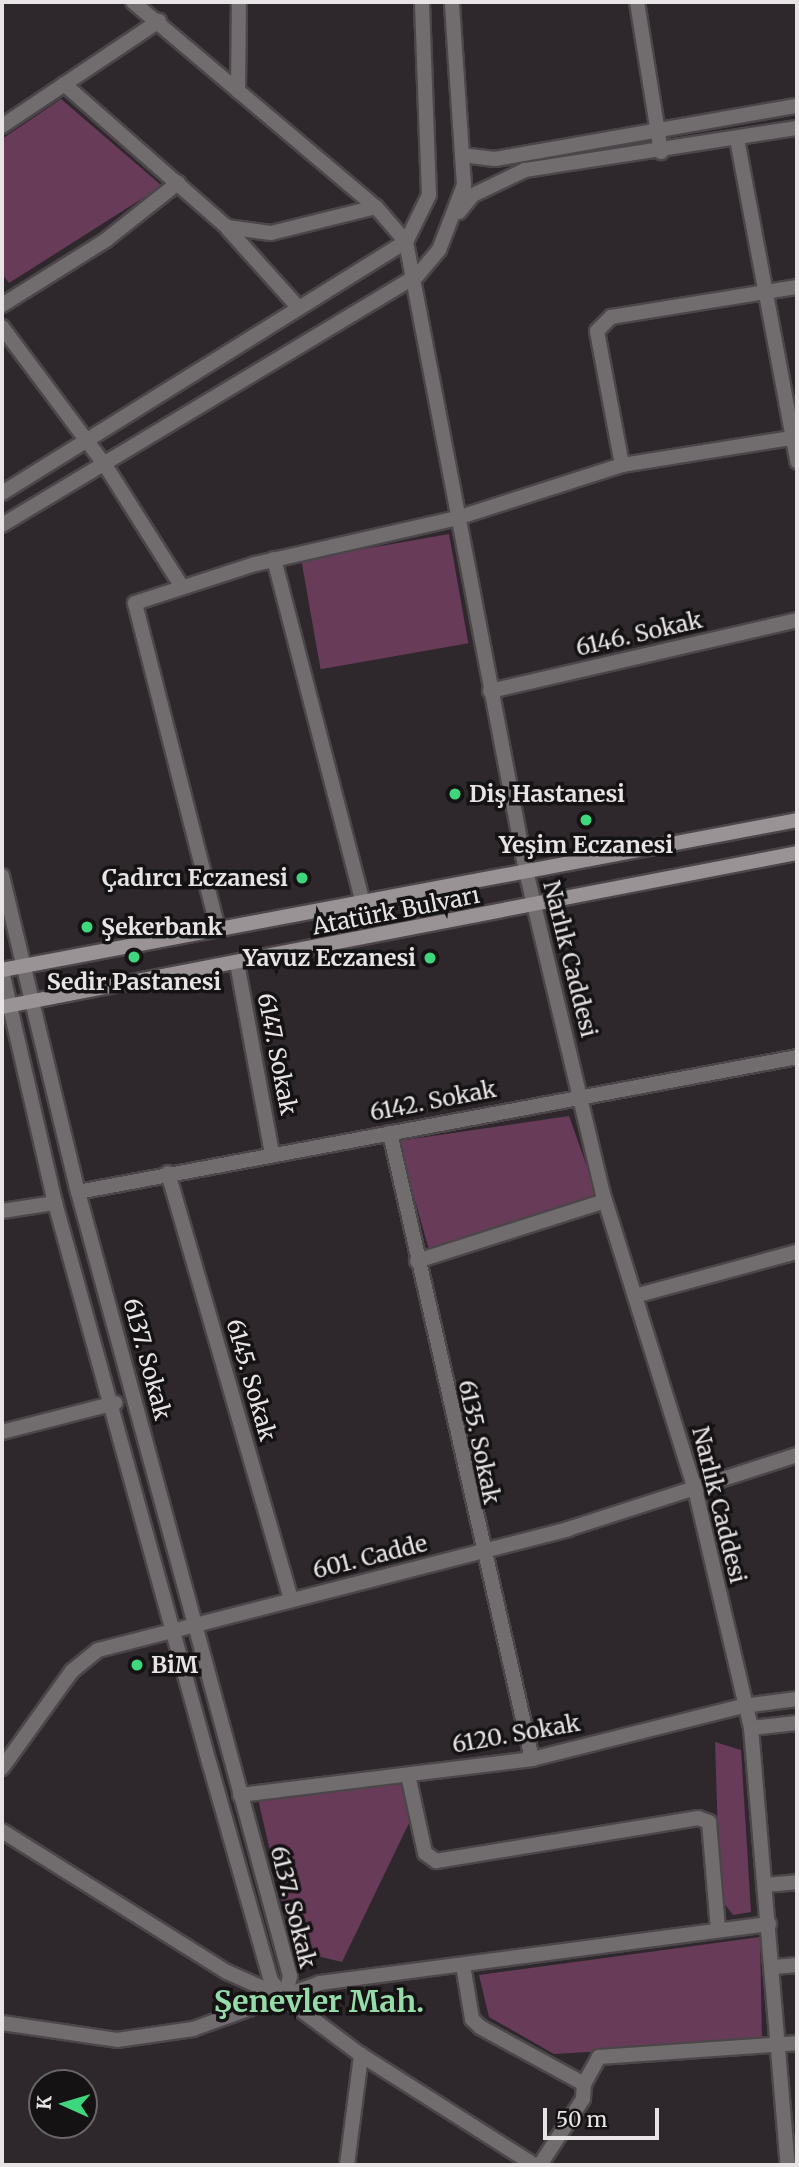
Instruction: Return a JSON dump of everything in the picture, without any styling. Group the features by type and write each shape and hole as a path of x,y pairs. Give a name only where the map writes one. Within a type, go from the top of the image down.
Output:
{"main road":[{"name":"Atatürk Bulvarı","path":"2,971 797,820"},
{"name":"Atatürk Bulvarı","path":"4,1007 534,908 797,853"}],"street":[{"path":"133,2 159,20 237,91 376,207 407,242"},
{"path":"237,91 239,2"},
{"path":"2,493 407,242 429,195 422,2"},
{"path":"452,2 464,185 454,219"},
{"path":"637,2 661,152"},
{"path":"2,126 159,20"},
{"path":"64,84 227,228 299,308"},
{"path":"462,155 495,159 797,106"},
{"path":"2,525 105,466 417,276 473,195 525,170 661,152 797,128"},
{"path":"737,139 762,296 797,461"},
{"path":"2,305 106,240 178,183"},
{"path":"227,228 271,233 376,207"},
{"name":"Narlık Caddesi","path":"407,242 417,276 457,518 534,908 605,1201 695,1489 743,1706 751,1728 774,1967 788,2165"},
{"path":"622,465 597,331 611,317 762,296 797,287"},
{"path":"2,327 83,441 105,466 181,587"},
{"path":"218,929 135,603 274,559 457,518 622,465 791,438"},
{"path":"274,559 363,902"},
{"name":"6146. Sokak","path":"490,691 797,620"},
{"name":"6137. Sokak","path":"2,876 26,966 31,1002 78,1192 290,1976 285,1998"},
{"name":"6147. Sokak","path":"237,963 272,1153"},
{"name":"6137. Sokak","path":"2,971 4,1007 55,1203 115,1403 174,1630 271,1981 285,1998"},
{"name":"6142. Sokak","path":"78,1192 580,1095 797,1057"},
{"name":"6135. Sokak","path":"390,1133 480,1552 532,1759"},
{"name":"6145. Sokak","path":"168,1173 291,1600"},
{"path":"417,1261 605,1201"},
{"path":"2,1210 55,1203"},
{"path":"635,1296 797,1252"},
{"path":"2,1432 115,1403"},
{"name":"601. Cadde","path":"2,1768 72,1671 98,1650 480,1552 695,1489 797,1455"},
{"name":"6120. Sokak","path":"240,1795 532,1759 743,1706 797,1699"},
{"path":"751,1728 797,1723"},
{"path":"408,1775 425,1853 436,1861 698,1818 709,1822 718,1930"},
{"path":"2,1831 227,1972 285,1998 361,2055 534,2165"},
{"path":"765,1885 797,1882"},
{"path":"2,2023 117,2040 193,2029 285,1998 320,1983 769,1924"},
{"path":"463,1965 472,2019 480,2028 584,2084"},
{"path":"774,1967 797,1965"},
{"path":"540,2165 583,2099 584,2084 599,2057 797,2043"},
{"path":"347,2165 361,2055"}],"shaded area":[{"path":"61,99 162,186 9,283 2,274 2,139"},
{"path":"449,534 468,643 321,669 301,560"},
{"path":"569,1116 598,1198 430,1253 398,1141"},
{"path":"715,1742 741,1750 751,1912 733,1915 720,1898"},
{"path":"406,1784 410,1821 342,1962 293,1950 258,1799"},
{"path":"760,1937 762,2042 554,2054 489,2017 479,1975"}],"place":[{"name":"Diş Hastanesi","path":"455,794"},
{"name":"Yeşim Eczanesi","path":"586,820"},
{"name":"Çadırcı Eczanesi","path":"302,878"},
{"name":"Şekerbank","path":"87,927"},
{"name":"Sedir Pastanesi","path":"134,957"},
{"name":"Yavuz Eczanesi","path":"430,958"},
{"name":"BiM","path":"137,1665"}],"district":[{"name":"Şenevler Mah.","path":"319,2001"}]}
